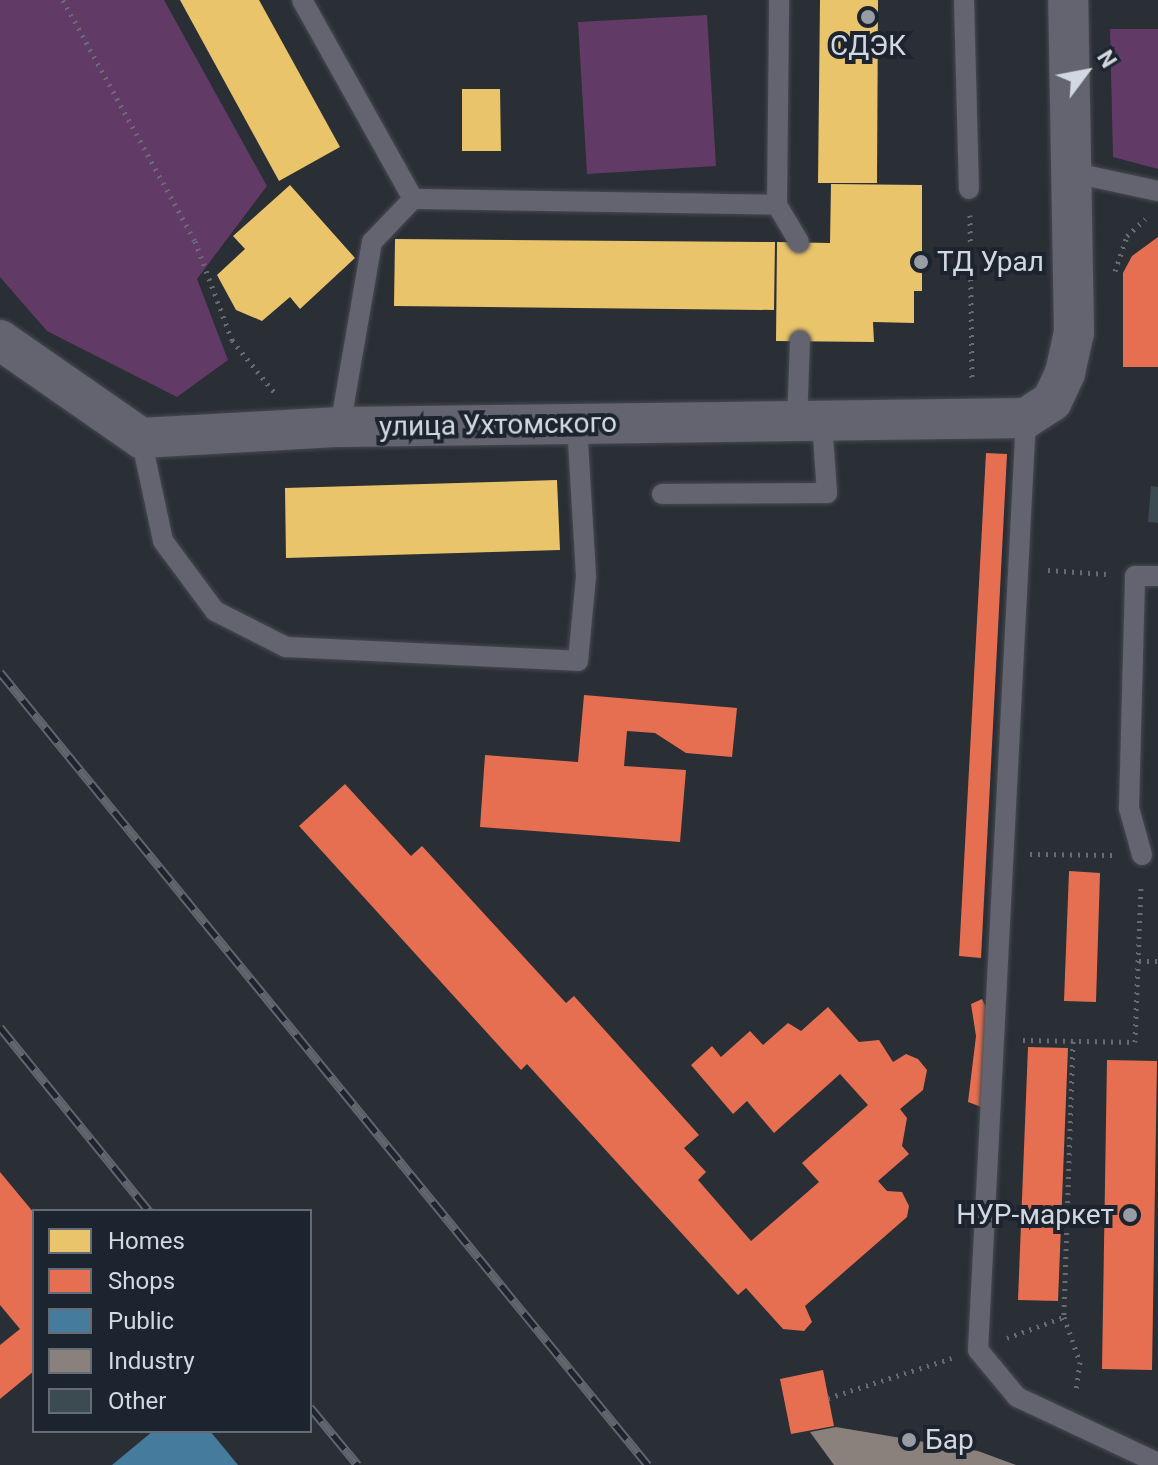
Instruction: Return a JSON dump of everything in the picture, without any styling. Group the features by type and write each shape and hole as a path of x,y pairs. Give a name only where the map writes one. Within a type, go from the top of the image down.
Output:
{"street":[{"path":"1026,418 1052,401 1065,373 1074,332 1068,0"},
{"path":"0,340 141,438"},
{"name":"улица Ухтомского","path":"141,438 323,429 1026,418"}],"lane":[{"path":"302,0 413,199"},
{"path":"779,0 777,205 799,242"},
{"path":"964,0 969,189"},
{"path":"1070,172 1158,191"},
{"path":"323,429 372,242 413,199 777,205"},
{"path":"662,494 827,493 810,422 800,341"},
{"path":"1026,418 978,1350 1017,1397 1158,1463"},
{"path":"141,438 163,541 215,611 286,647 578,661 586,576 577,424"},
{"path":"1142,855 1129,808 1135,576 1158,576"}],"path":[{"path":"63,0 195,241 232,340 323,429"},
{"path":"1114,286 1127,236 1148,217"},
{"path":"971,233 972,418"},
{"path":"1016,569 1135,576"},
{"path":"1041,854 1142,855 1135,1042 1046,1040"},
{"path":"1139,961 1158,961"},
{"path":"1071,1422 1080,1362 1064,1317 1073,1041"},
{"path":"828,1398 978,1350 1064,1317"}],"shaded area":[{"path":"0,0 164,0 267,186 197,279 228,360 177,397 47,331 0,277"},
{"path":"707,15 716,166 587,174 578,22"},
{"path":"1110,29 1158,29 1158,169 1113,157"}],"building: Homes":[{"path":"180,0 259,0 340,147 279,181"},
{"path":"820,0 878,0 877,183 818,183"},
{"path":"462,89 500,89 501,151 462,151"},
{"path":"831,184 922,185 922,291 914,291 914,323 873,322 874,342 776,341 777,242 830,243"},
{"path":"290,185 355,258 300,309 290,297 262,321 236,310 217,275 245,249 233,236"},
{"path":"395,239 775,242 774,310 394,306"},
{"path":"557,480 560,550 286,558 285,488"}],"building: Shops":[{"path":"1158,237 1158,367 1123,367 1123,273 1132,256"},
{"path":"986,453 1007,454 981,958 959,956"},
{"path":"584,695 737,708 732,757 686,753 655,733 627,731 624,766 686,770 680,842 480,827 485,755 578,762"},
{"path":"345,784 411,856 422,846 566,1003 574,996 699,1135 684,1148 706,1172 698,1180 751,1241 819,1182 802,1163 868,1105 840,1074 774,1133 747,1101 733,1114 691,1065 712,1046 721,1057 750,1031 763,1045 788,1023 801,1031 828,1007 859,1042 879,1040 893,1062 906,1054 918,1059 927,1070 923,1090 900,1109 907,1118 902,1146 909,1154 878,1181 887,1191 902,1192 909,1206 907,1217 805,1306 812,1322 804,1331 783,1329 746,1288 738,1295 527,1064 521,1070 299,826"},
{"path":"1069,871 1100,873 1096,1002 1064,1001"},
{"path":"982,999 991,1018 984,1108 968,1102 976,1036 971,1004"},
{"path":"1028,1047 1068,1048 1058,1301 1018,1300"},
{"name":"НУР-маркет","path":"1107,1060 1157,1061 1152,1370 1102,1369"},
{"path":"0,1172 32,1211 32,1373 0,1399 0,1345 20,1329 0,1305"},
{"path":"823,1370 834,1426 791,1434 780,1379"}],"building: Public":[{"path":"151,1433 212,1433 238,1465 112,1465"}],"building: Industry":[{"path":"836,1427 978,1451 1016,1465 834,1465 810,1432"}],"building: Other":[{"path":"1151,486 1158,487 1158,523 1148,522"}],"railway":[{"path":"0,672 648,1465"},
{"path":"0,1027 147,1209"},
{"path":"312,1409 358,1465"}],"place":[{"name":"СДЭК","path":"868,17"},
{"name":"ТД Урал","path":"921,262"},
{"name":"НУР-маркет","path":"1130,1215"},
{"name":"Бар","path":"909,1440"}]}
